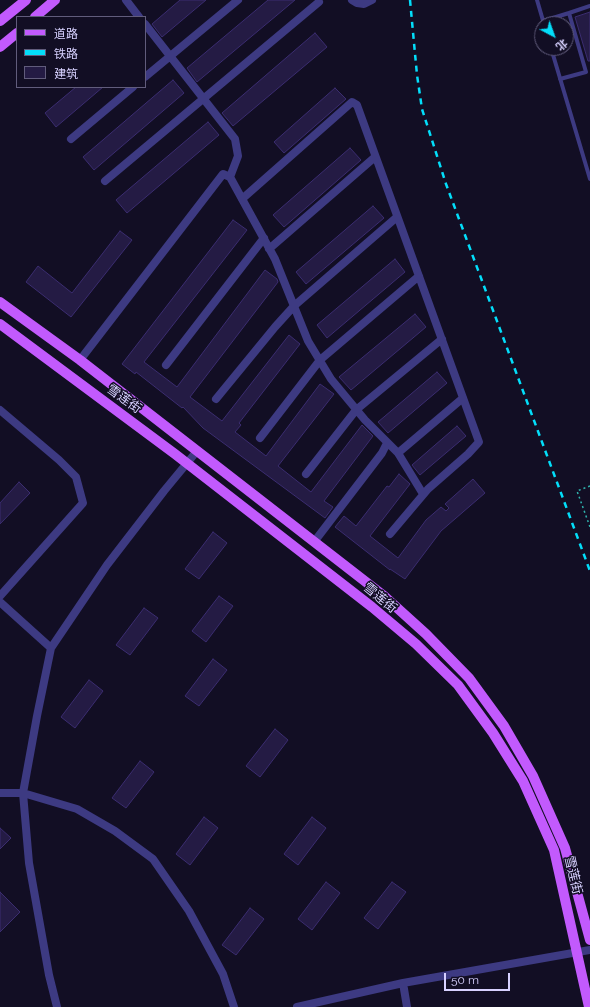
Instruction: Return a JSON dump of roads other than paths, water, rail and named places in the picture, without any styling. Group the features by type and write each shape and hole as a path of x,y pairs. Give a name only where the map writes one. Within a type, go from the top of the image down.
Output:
{"main road":[{"path":"0,21 26,0"},
{"path":"36,16 55,0"},
{"path":"0,47 16,34"},
{"name":"雪莲街","path":"0,302 80,360 384,596 426,634 469,678 504,726 533,776 565,848 590,940"},
{"name":"雪莲街","path":"0,324 187,463 372,607 416,644 458,685 493,732 523,781 554,850 589,1007"}],"street":[{"path":"126,0 138,16"},
{"path":"146,76 238,0"},
{"path":"352,0 357,3 364,4 372,0"},
{"path":"105,181 319,2"},
{"path":"146,25 235,139 238,156 230,177"},
{"path":"70,139 132,88"},
{"path":"242,199 352,102 357,105 479,442 468,454 423,494 390,534"},
{"path":"269,249 375,156"},
{"path":"80,360 223,174 230,177 264,238 275,259 308,341 331,379 356,410 398,453 423,494"},
{"path":"216,399 294,306 397,217"},
{"path":"166,365 264,238"},
{"path":"260,438 320,360 419,276"},
{"path":"306,474 356,410 442,339"},
{"path":"398,453 463,398"},
{"path":"0,410 59,460 76,477 83,503 0,596"},
{"path":"314,542 382,454 387,443"},
{"path":"57,1007 49,976 29,863 23,793 51,648 107,565 197,451"},
{"path":"0,602 51,648"},
{"path":"0,793 23,793 77,809 115,831 153,859 190,911 224,974 234,1007"},
{"path":"297,1007 403,983 590,950"},
{"path":"403,983 407,1007"}],"lane":[{"path":"537,0 541,16"},
{"path":"561,16 590,6"},
{"path":"560,79 586,72 569,13"},
{"path":"553,56 589,169 590,179"}],"railway":[{"path":"410,0 417,75 422,109 446,184 590,571"}]}
